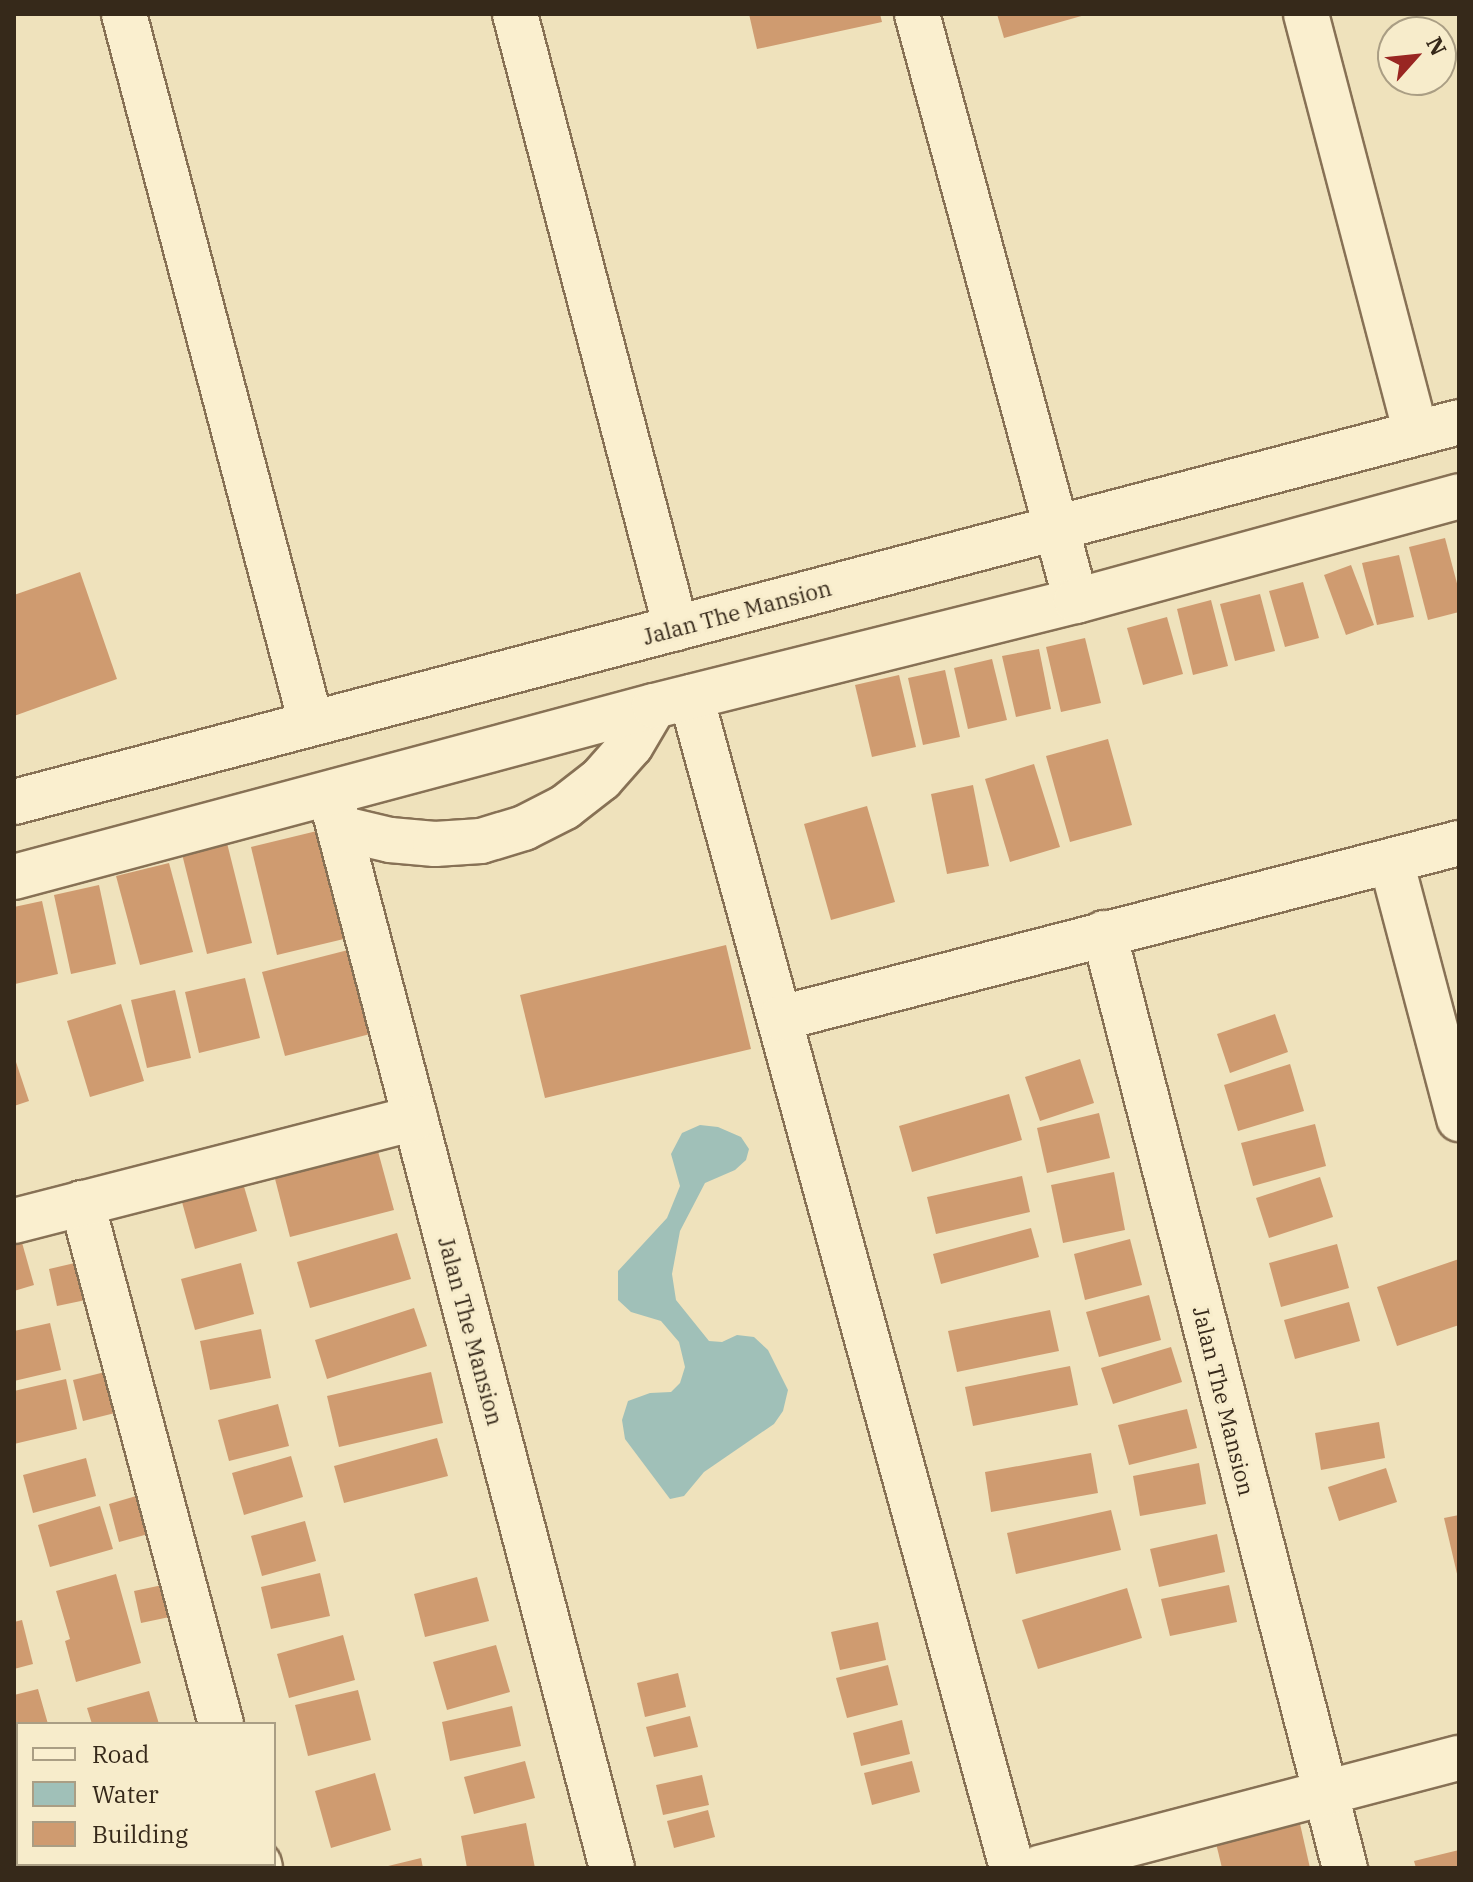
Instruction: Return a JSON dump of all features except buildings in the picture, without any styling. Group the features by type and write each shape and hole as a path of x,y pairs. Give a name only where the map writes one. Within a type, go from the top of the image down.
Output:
{"street":[{"path":"124,14 311,723"},
{"path":"515,14 676,628"},
{"path":"917,14 1076,601"},
{"path":"1306,14 1416,433"},
{"name":"Jalan The Mansion","path":"14,802 1459,422"},
{"path":"14,877 334,811 672,701 1076,601 1459,496"},
{"path":"334,811 390,840 435,844 481,841 524,828 565,807 601,779 672,701"},
{"path":"672,701 781,1018 1012,1868"},
{"name":"Jalan The Mansion","path":"334,811 612,1868"},
{"path":"781,1018 1459,843"},
{"path":"1391,861 1459,1119"},
{"name":"Jalan The Mansion","path":"1104,933 1345,1868"},
{"path":"14,1221 415,1118"},
{"path":"82,1203 220,1722"},
{"path":"1039,1868 1459,1758"}],"water":[{"path":"700,1125 718,1127 741,1137 749,1149 746,1160 735,1170 705,1183 680,1231 672,1274 676,1300 709,1341 722,1342 737,1335 754,1337 768,1350 788,1390 783,1411 774,1424 704,1472 684,1496 670,1499 625,1439 622,1420 628,1401 650,1393 671,1392 680,1383 685,1367 679,1342 661,1321 631,1312 618,1300 618,1271 667,1218 680,1186 671,1154 682,1133"}]}
